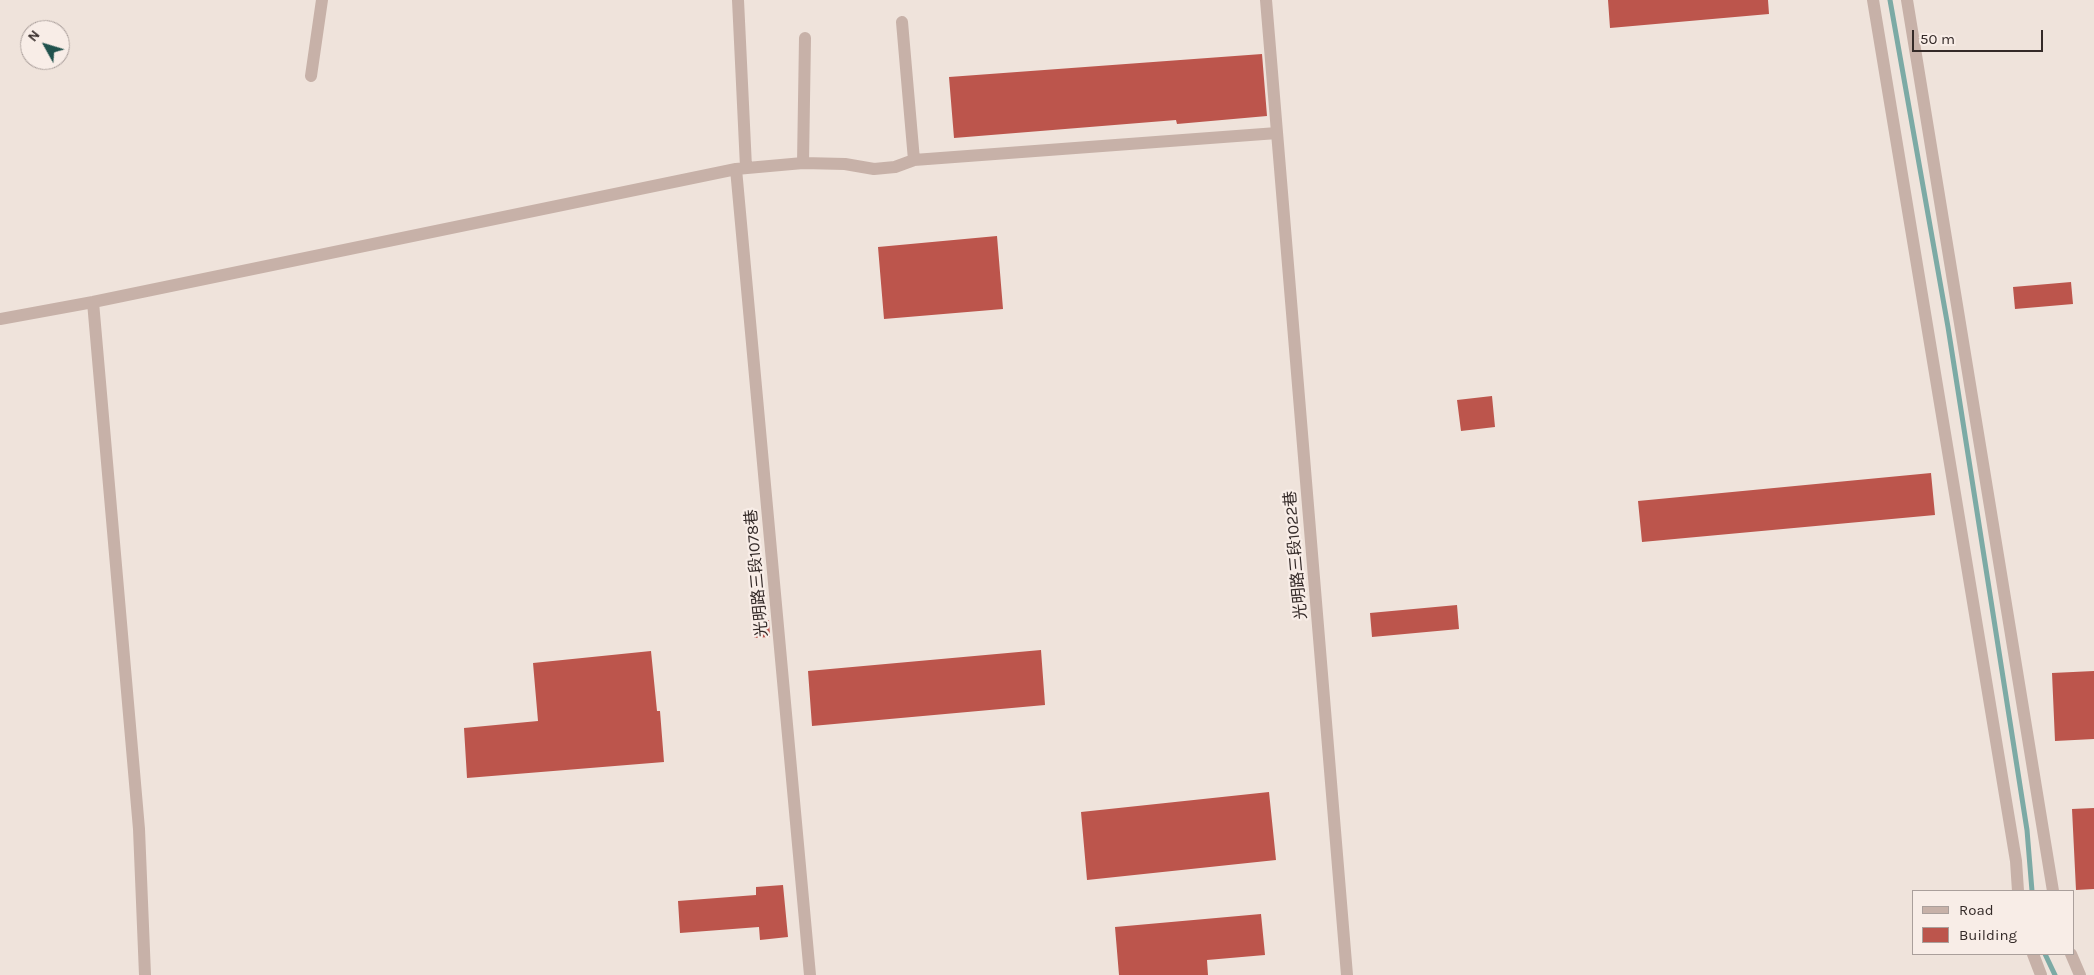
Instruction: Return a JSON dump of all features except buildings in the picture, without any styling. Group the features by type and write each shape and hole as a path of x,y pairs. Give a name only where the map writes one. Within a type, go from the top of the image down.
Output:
{"street":[{"path":"311,76 322,0"},
{"name":"光明路三段1078巷","path":"738,0 741,168 810,975"},
{"name":"光明路三段1022巷","path":"1266,0 1347,975"},
{"path":"1873,0 2016,861 2018,890"},
{"path":"1907,0 2053,890"},
{"path":"902,22 914,160"},
{"path":"803,163 805,38"},
{"path":"0,319 94,302 741,168 803,163 846,164 874,170 895,167 914,160 1278,133"},
{"path":"94,302 138,819 145,975"},
{"path":"2033,955 2041,975"},
{"path":"2071,955 2080,975"}],"waterway":[{"path":"1890,0 1948,327 2027,830 2032,890"},
{"path":"2045,955 2055,975"}]}
